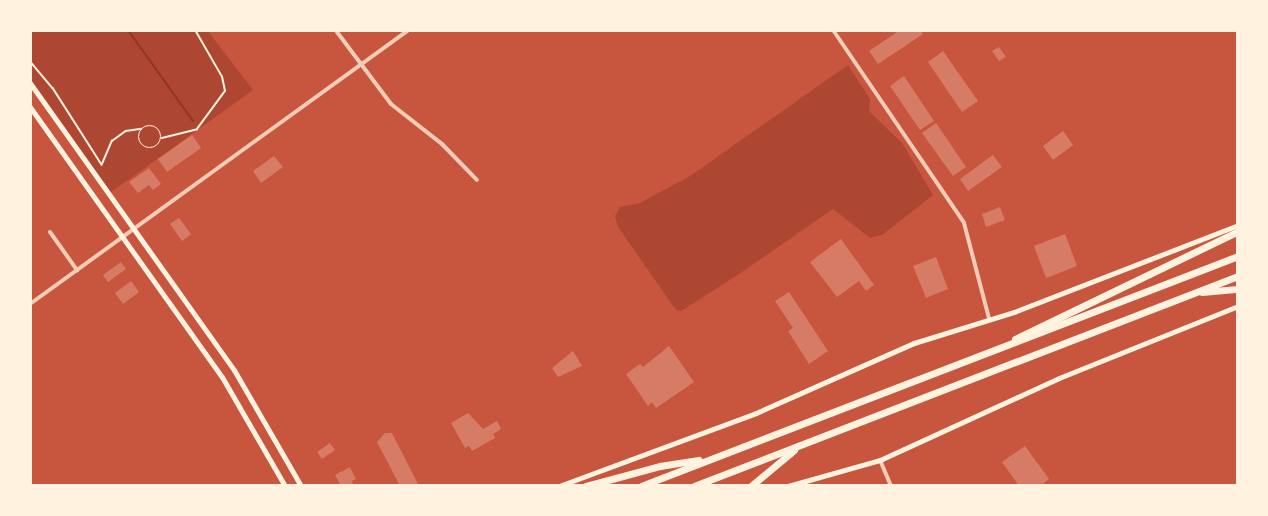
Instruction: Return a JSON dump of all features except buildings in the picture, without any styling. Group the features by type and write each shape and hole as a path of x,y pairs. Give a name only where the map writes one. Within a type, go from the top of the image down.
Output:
{"highway":[{"path":"992,352 1042,324 1238,231"},
{"path":"641,486 1238,256"},
{"path":"694,486 1238,276"},
{"path":"1193,293 1238,289"},
{"path":"751,486 798,446"},
{"path":"586,486 660,466 711,458"}],"main road":[{"path":"30,83 135,227 234,370 301,486"},
{"path":"30,107 124,236 222,377 285,486"},
{"path":"559,486 756,413 914,343 1014,312 1238,225"},
{"path":"788,486 879,460 1059,378 1238,306"},
{"path":"222,377 234,370"}],"street":[{"path":"30,304 409,30"},
{"path":"833,30 964,223 989,318"},
{"path":"337,32 359,65 397,110 442,144 477,180"},
{"path":"50,232 77,270"},
{"path":"879,460 891,486"}],"path":[{"path":"143,129 139,138 144,146 154,148 162,138 197,129 225,91 222,77 195,30"},
{"path":"30,60 53,88 102,165 112,141 126,131 157,128 162,138"}],"shaded area":[{"path":"30,30 207,30 253,90 110,193 30,83"},
{"path":"848,65 870,99 869,111 902,143 933,195 882,235 870,238 833,209 739,274 681,311 676,310 618,227 615,216 620,207 640,203 690,176"}],"waterway":[{"path":"128,30 193,121"}]}
